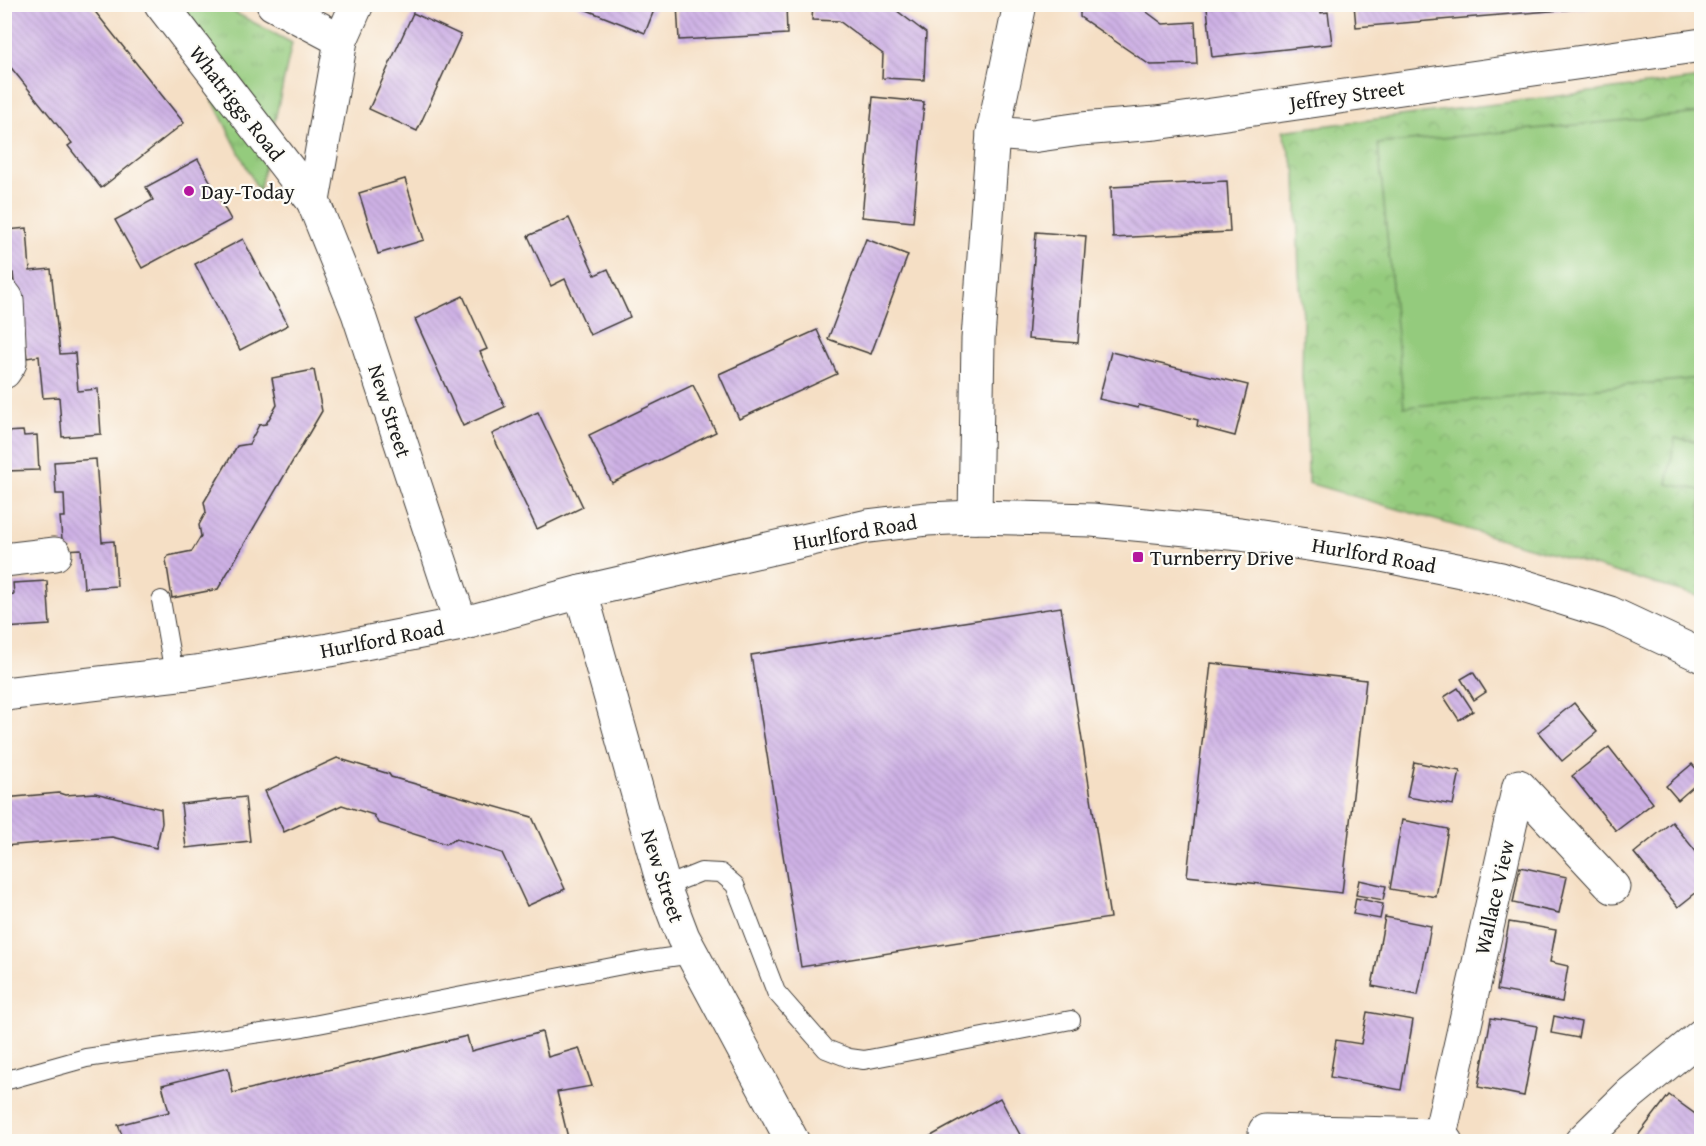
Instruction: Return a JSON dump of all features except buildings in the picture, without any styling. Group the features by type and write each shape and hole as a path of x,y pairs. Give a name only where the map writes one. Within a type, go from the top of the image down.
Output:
{"street":[{"name":"Whatriggs Road","path":"161,4 313,201"},
{"path":"273,4 341,40"},
{"path":"313,201 341,40 357,4"},
{"path":"975,517 978,339 993,133 1020,4"},
{"name":"Jeffrey Street","path":"993,133 1032,136 1081,129 1156,123 1701,45"},
{"name":"New Street","path":"313,201 358,313 461,624"},
{"path":"4,295 7,299 10,363 4,372"},
{"name":"Hurlford Road","path":"4,694 174,674 329,650 461,624 581,592 868,526 927,519 975,517 1092,520 1240,534 1383,555 1501,579 1610,613 1701,656"},
{"path":"4,560 56,554"},
{"name":"New Street","path":"581,592 664,887 683,937 793,1142"},
{"name":"Wallace View","path":"1443,1138 1519,786 1613,887"},
{"path":"1581,1142 1630,1094 1701,1035"},
{"path":"1265,1131 1443,1138"}],"lane":[{"path":"161,600 174,674"},
{"path":"664,887 701,872 721,873 735,885 776,992 826,1049 849,1058 864,1059 1071,1020"},
{"path":"4,1081 86,1058 303,1027 643,961 693,954"}],"green space":[{"path":"165,5 221,5 292,43 259,192"},
{"path":"1701,78 1701,597 1308,483 1307,418 1302,378 1303,316 1299,274 1296,173 1282,131"},
{"path":"1701,113 1701,378 1404,407 1378,144"},
{"path":"1675,438 1701,442 1701,490 1667,484"}],"place":[{"name":"Day-Today","path":"189,191"},
{"name":"Turnberry Drive","path":"1138,557"}]}
